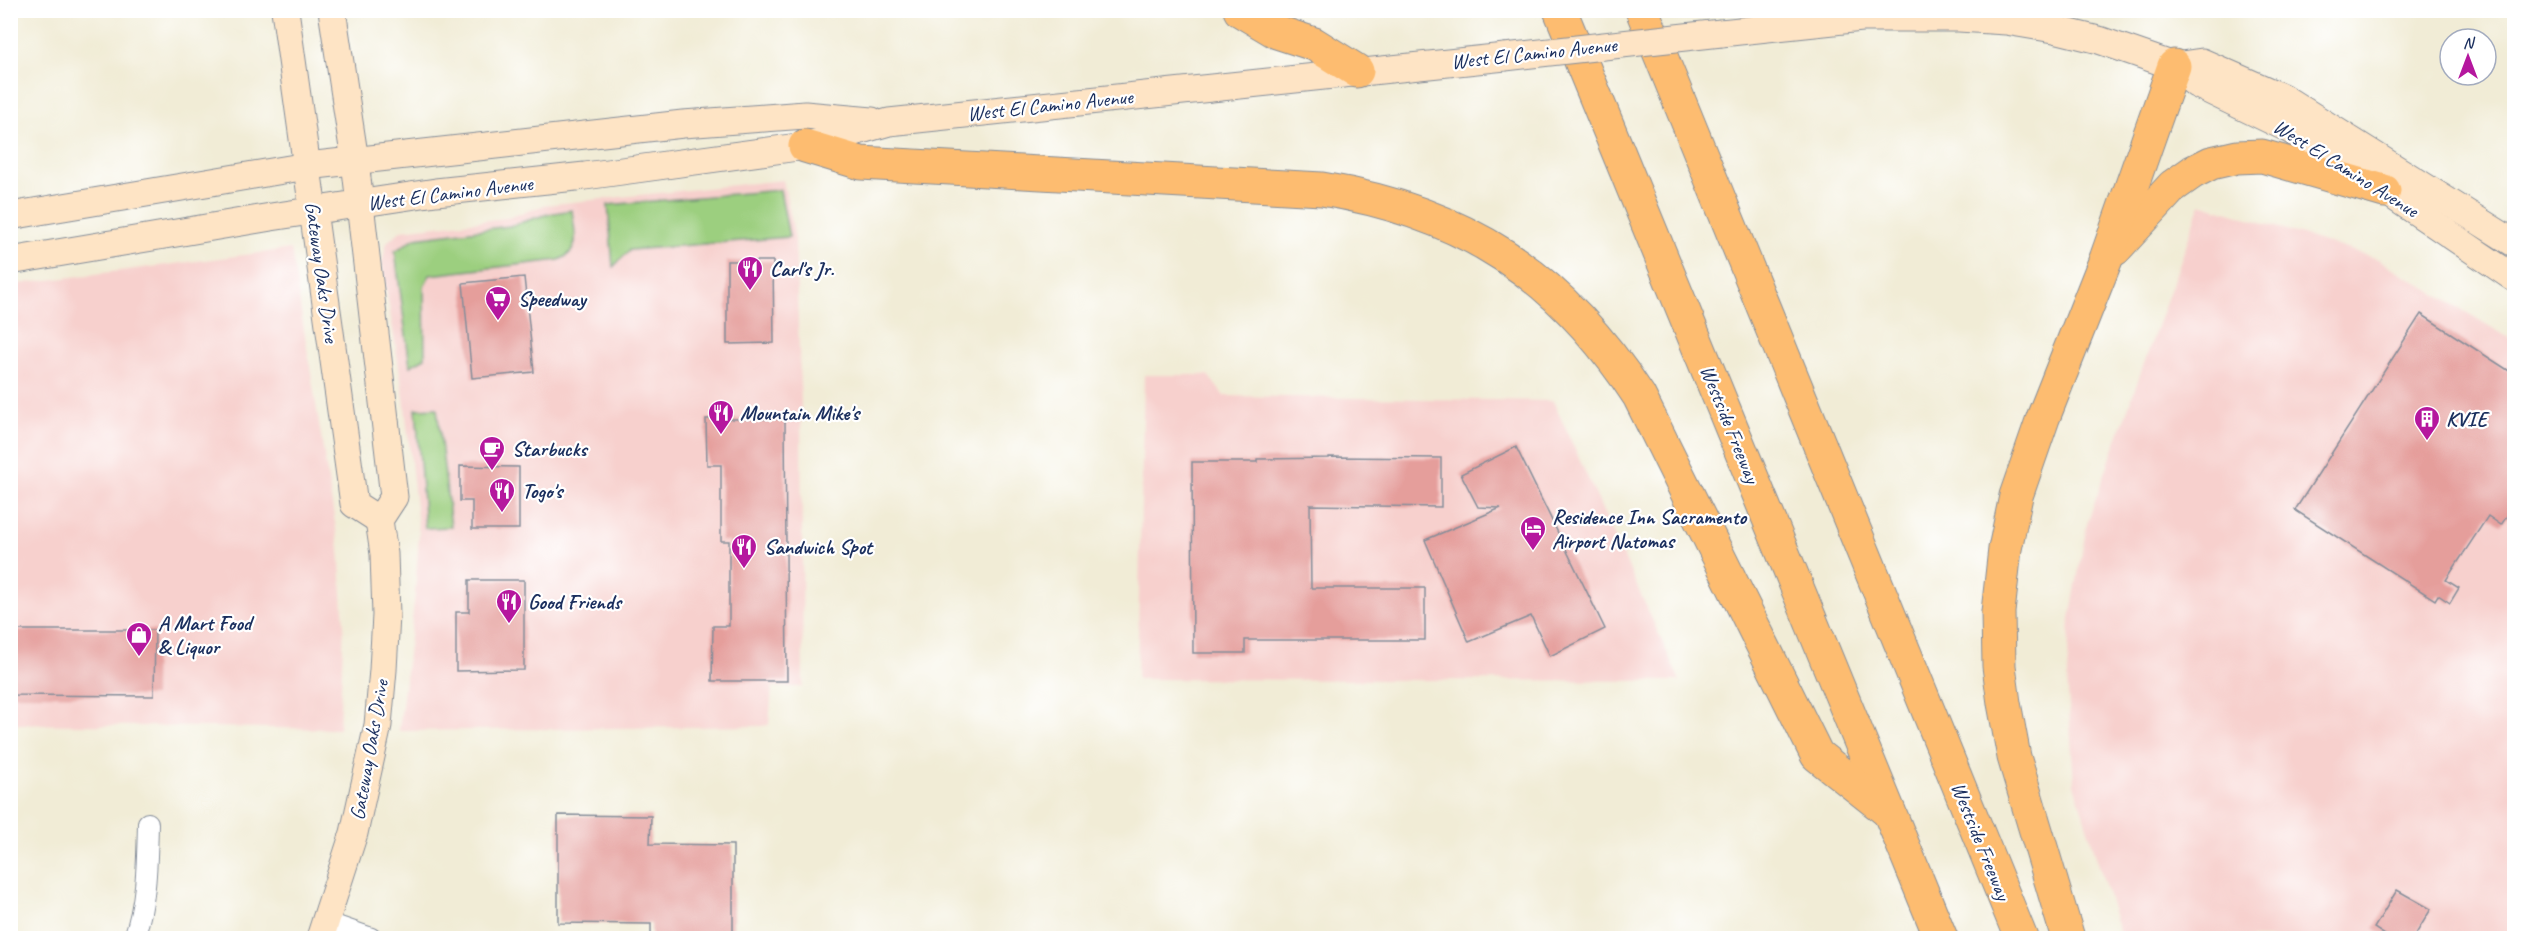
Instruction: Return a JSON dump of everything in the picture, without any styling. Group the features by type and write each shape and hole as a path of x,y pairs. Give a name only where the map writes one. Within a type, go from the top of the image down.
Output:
{"highway":[{"path":"1240,10 1277,32 1314,44 1357,71"},
{"name":"Westside Freeway","path":"1642,10 2021,939"},
{"name":"Westside Freeway","path":"1560,14 1941,939"},
{"path":"2068,939 2014,757 1999,666 1998,612 2005,549 2016,496 2043,418 2106,259 2174,66"},
{"path":"805,146 861,164 1322,189 1360,195 1407,208 1453,226 1497,250 1553,291 1586,323 1614,358 1639,396 1817,754 1890,812"},
{"path":"2106,259 2174,186 2193,172 2220,161 2237,157 2262,156 2384,191"}],"main road":[{"name":"Gateway Oaks Drive","path":"285,10 354,504 380,520"},
{"name":"Gateway Oaks Drive","path":"322,930 354,834 378,725 386,615 384,554 380,520 394,497 355,161 332,10"},
{"name":"West El Camino Avenue","path":"10,261 436,192 585,176 805,146 889,122 1862,18 1959,18 2007,21 2099,40 2174,66 2196,84 2287,128 2343,162 2514,278"},
{"name":"West El Camino Avenue","path":"2174,66 2202,62 2282,97 2514,243"},
{"name":"West El Camino Avenue","path":"10,216 307,166 683,124 805,116 889,122"}],"street":[{"path":"134,939 141,918 147,885 148,823"},
{"path":"322,930 371,939"}],"shaded area":[{"path":"783,180 795,238 801,404 803,687 772,687 769,725 761,726 399,731 415,595 419,534 404,398 382,263 387,242 402,230 507,218 545,205"},
{"path":"2201,203 2378,259 2514,341 2514,938 2121,938 2074,784 2067,676 2070,619 2087,524"},
{"path":"291,249 339,548 344,625 339,729 11,724 10,285"},
{"path":"1144,375 1208,375 1224,396 1553,401 1680,681 1137,679"}],"green space":[{"path":"780,190 789,237 630,250 613,267 608,205"},
{"path":"572,210 574,246 567,256 559,260 430,275 424,286 425,358 410,366 395,251 415,238 510,226 548,214"},
{"path":"437,408 451,527 425,528 416,409"}],"building":[{"path":"727,261 773,261 774,343 727,344"},
{"path":"524,277 534,372 472,378 463,283"},
{"name":"KVIE","path":"2421,314 2514,374 2514,521 2507,516 2501,525 2488,516 2446,580 2459,588 2450,603 2438,595 2435,600 2295,510"},
{"path":"706,419 785,419 787,681 712,681 713,626 729,626 729,541 721,541 721,465 707,465"},
{"name":"Residence Inn Sacramento Airport Natomas","path":"1516,447 1605,629 1550,656 1531,616 1469,642 1425,540 1501,508 1478,507 1461,474"},
{"path":"1441,458 1441,507 1310,505 1311,588 1425,588 1425,640 1245,640 1245,653 1193,653 1192,462 1257,462 1257,459"},
{"path":"460,466 519,467 519,529 472,529 472,501 460,501"},
{"path":"469,580 524,580 524,670 456,671 456,612 469,612"},
{"path":"10,630 155,630 154,696 10,695"},
{"path":"558,815 651,816 650,844 733,845 733,939 651,939 651,924 558,923"},
{"path":"2397,890 2431,909 2413,939 2391,939 2374,928"}],"place":[{"name":"Carl's Jr.","path":"750,292"},
{"name":"Speedway","path":"498,322"},
{"name":"Mountain Mike's","path":"721,436"},
{"name":"KVIE","path":"2427,442"},
{"name":"Starbucks","path":"492,472"},
{"name":"Togo's","path":"502,514"},
{"name":"Residence Inn Sacramento Airport Natomas","path":"1533,552"},
{"name":"Sandwich Spot","path":"744,570"},
{"name":"Good Friends","path":"509,625"},
{"name":"A Mart Food & Liquor","path":"139,658"}]}
